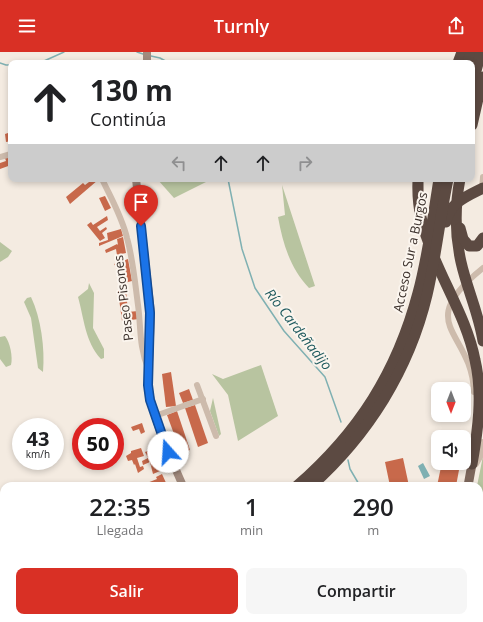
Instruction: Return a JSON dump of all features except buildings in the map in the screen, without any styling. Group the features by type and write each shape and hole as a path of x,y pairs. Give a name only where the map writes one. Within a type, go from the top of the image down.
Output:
{"highway":[{"path":"475,75 481,52"},
{"path":"475,111 483,77"},
{"path":"418,182 418,198 424,233 468,336 475,359 479,386 474,464"},
{"name":"Acceso Sur a Burgos","path":"315,482 342,456 373,418 403,367 409,344 438,182"},
{"name":"Acceso Sur a Burgos","path":"301,482 322,463 368,409 409,344 427,296 447,182"},
{"path":"460,182 457,216 458,241 464,273 471,293 483,342"},
{"path":"409,344 426,317 447,214 453,206 483,187"},
{"path":"457,216 463,239 466,244 473,247 477,246 483,238"},
{"path":"474,464 483,420"}],"main road":[{"name":"Paseo Pisones","path":"136,182 150,313 149,390 155,416 180,482"},
{"path":"469,482 474,464"},
{"path":"472,482 474,464"}],"street":[{"name":"Paseo Pisones","path":"103,182 120,216 128,239 138,306 141,344 143,356 149,371"},
{"path":"483,268 458,291 449,306 448,312 449,327 469,365 472,378 474,423 470,456 474,464 480,457 483,442"},
{"path":"197,385 216,436"},
{"path":"155,416 202,399"}],"green space":[{"path":"160,182 206,182 174,198"},
{"path":"282,185 315,286 309,288 292,264 282,237 278,217 285,215"},
{"path":"0,242 12,251 8,257 0,262"},
{"path":"89,283 94,293 93,328 104,349 104,358 101,359 88,337 78,297 88,289"},
{"path":"31,297 42,333 43,372 38,368 31,318 24,302 27,298"},
{"path":"5,336 10,346 12,358 11,365 6,367 0,359 0,337"},
{"path":"261,365 278,416 238,441 228,395 212,374 223,379"},
{"path":"213,398 221,434 219,436 210,411"},
{"path":"483,456 483,482 478,482"}],"water":[{"path":"423,463 430,476 424,479 418,466"}],"waterway":[{"name":"Río Cardeñadijo","path":"46,60 64,52"},
{"name":"Río Cardeñadijo","path":"137,52 143,54"},
{"name":"Río Cardeñadijo","path":"151,56 164,60"},
{"name":"Río Cardeñadijo","path":"0,63 8,65"},
{"name":"Río Cardeñadijo","path":"229,182 242,249 255,288 284,331 325,377 341,422"},
{"name":"Río Cardeñadijo","path":"348,460 350,469 358,482"}],"route":[{"path":"141,226 151,325 148,385 150,400 168,452"}]}
